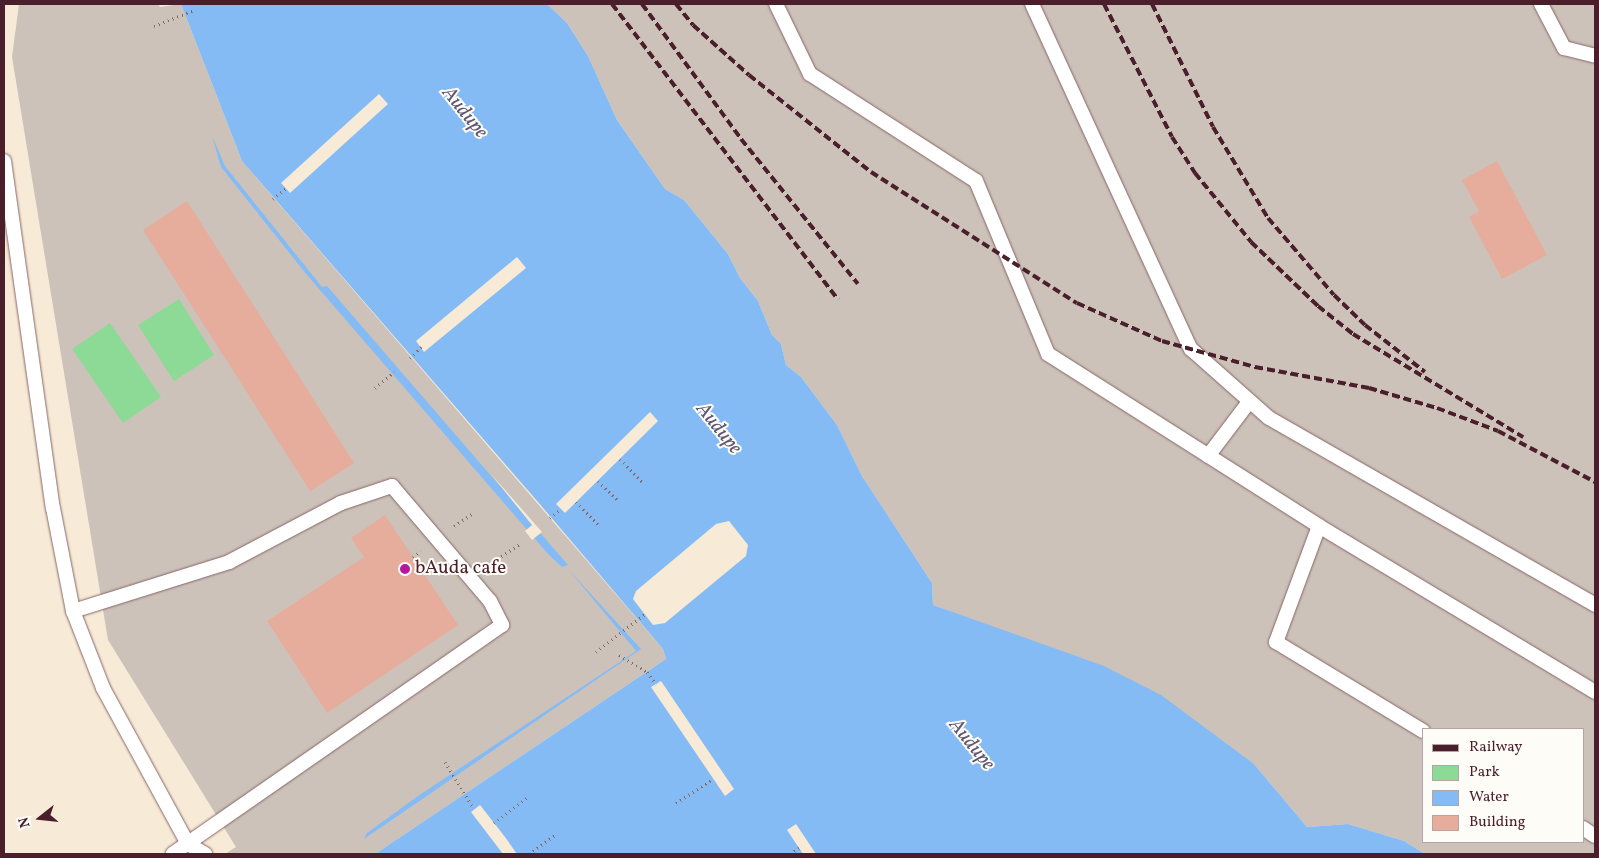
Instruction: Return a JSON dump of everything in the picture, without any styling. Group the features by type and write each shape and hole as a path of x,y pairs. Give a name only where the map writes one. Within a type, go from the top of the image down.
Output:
{"lane":[{"path":"776,4 810,74 976,181 1048,354 1320,526 1595,692"},
{"path":"1032,4 1191,349 1269,418 1595,604"},
{"path":"1541,4 1564,48 1595,56"},
{"path":"4,161 53,508 73,611 103,688 188,844 205,854"},
{"path":"1208,456 1249,402"},
{"path":"73,611 229,562 341,504 392,486 490,601 502,625 173,854"},
{"path":"1320,526 1276,642 1422,730"},
{"path":"1584,829 1595,836"}],"path":[{"path":"154,26 194,10"},
{"path":"273,200 286,188"},
{"path":"410,358 421,347"},
{"path":"375,388 394,372"},
{"path":"620,459 642,482"},
{"path":"598,481 619,501"},
{"path":"576,502 598,524"},
{"path":"550,518 561,509"},
{"path":"493,562 521,543"},
{"path":"596,652 645,614"},
{"path":"619,655 647,672 656,684"},
{"path":"445,762 474,809"},
{"path":"676,803 713,780"},
{"path":"494,823 528,797"},
{"path":"529,854 557,834"},
{"path":"790,854 799,848"}],"shaded area":[{"path":"19,4 158,4 160,7 181,4 242,161 663,649 666,659 378,852 379,854 225,854 236,847 108,640 12,57"},
{"path":"547,4 1595,4 1595,854 1425,854 1404,841 1348,824 1307,827 1254,764 1012,635 933,605 932,583 862,476 837,425 801,377 786,365 781,344 772,335 758,301 740,278 728,254 684,200 665,189 617,120 588,56 567,23"}],"green space":[{"path":"179,299 214,355 174,381 138,325"},
{"path":"110,323 161,397 123,423 72,349"}],"water":[{"name":"Audupe","path":"181,4 547,4 567,23 588,56 617,120 665,189 684,200 728,254 740,278 758,301 772,335 781,344 786,365 801,377 837,425 862,476 932,583 933,605 1104,666 1161,695 1254,764 1307,827 1348,824 1404,841 1425,854 379,854 378,852 666,659 663,649 538,502 242,161"},
{"path":"212,136 225,166 322,287 327,286 568,565 562,567 548,554 307,275 221,167"},
{"path":"569,570 641,649 364,839 367,833 418,796 636,651"}],"pier":[{"path":"379,94 388,104 290,193 281,183"},
{"path":"517,257 526,268 424,352 416,341"},
{"path":"650,412 658,421 565,513 556,504"},
{"path":"491,474 542,532 532,540 525,531 532,525"},
{"path":"729,521 748,545 746,556 665,623 653,625 633,599 636,591 716,524"},
{"path":"661,681 734,789 725,796 651,687"},
{"path":"480,805 517,854 503,854 471,812"},
{"path":"796,824 816,854 803,854 787,830"}],"building":[{"path":"1497,161 1547,255 1502,279 1469,217 1479,211 1462,180"},
{"path":"187,201 354,463 310,491 143,230"},
{"path":"385,515 458,625 327,713 267,621 364,557 351,538"}],"railway":[{"path":"612,4 838,300"},
{"path":"642,4 741,139 858,284"},
{"path":"676,4 693,25 749,75 871,172 1077,303 1162,341 1255,367 1369,388 1437,408 1498,431 1595,482"},
{"path":"1104,4 1172,137 1195,173 1251,242 1318,306 1353,334 1523,437"},
{"path":"1152,4 1213,127 1268,218 1334,295 1365,325 1425,372"}],"place":[{"name":"bAuda cafe","path":"405,569"}]}
